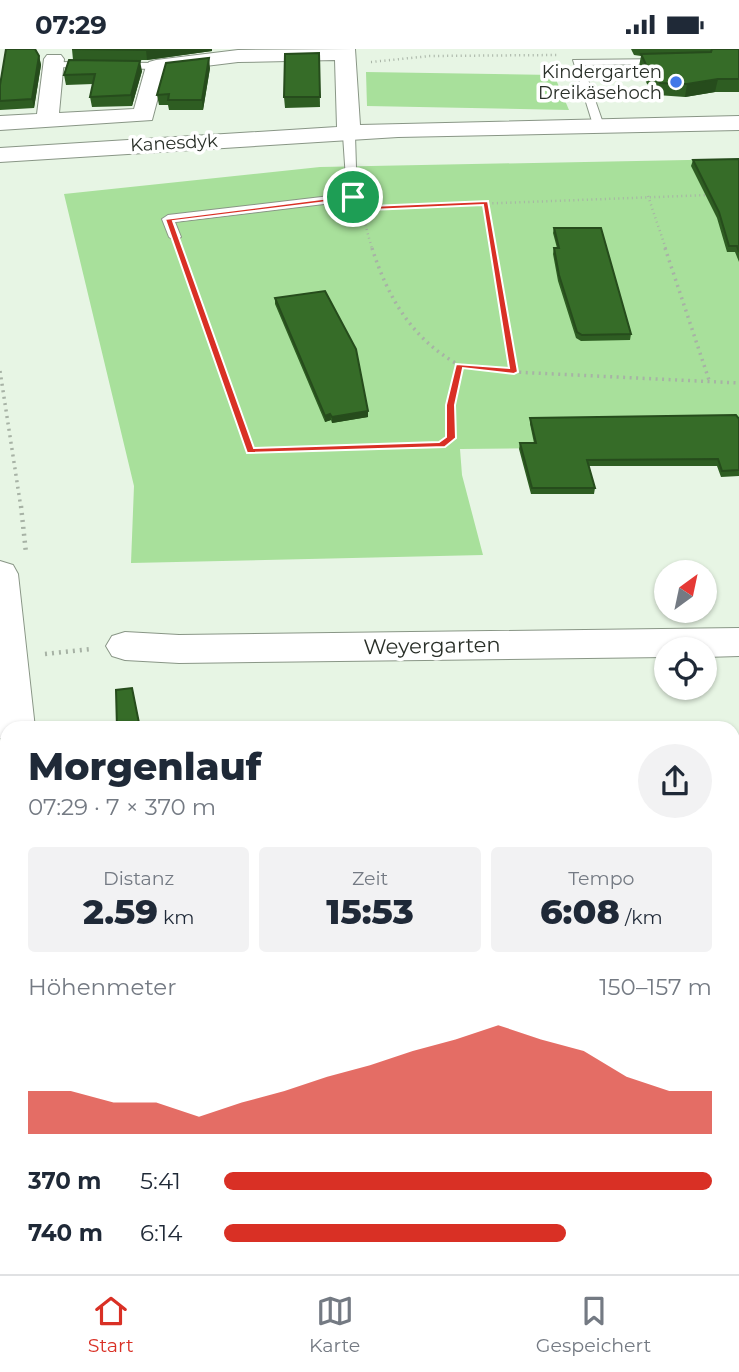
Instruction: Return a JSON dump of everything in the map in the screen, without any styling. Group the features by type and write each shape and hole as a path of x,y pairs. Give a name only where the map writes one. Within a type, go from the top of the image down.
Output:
{"street":[{"path":"0,123 144,115 156,66 238,56 345,56 349,135"},
{"path":"47,120 55,62"},
{"name":"Kanesdyk","path":"0,155 398,130 739,123"},
{"path":"0,574 14,721"},
{"name":"Weyergarten","path":"125,646 179,649 739,642"}],"lane":[{"path":"598,126 577,62 678,61"},
{"path":"55,62 156,66"},
{"path":"174,237 168,219 353,197 349,135"}],"path":[{"path":"345,56 561,55"},
{"path":"353,197 370,208 713,195"},
{"path":"648,196 710,383"},
{"path":"353,197 362,214 372,254 384,283 416,334 442,358 459,365 514,372 739,383"},
{"path":"486,203 514,372"},
{"path":"174,237 250,451 442,445 451,438 450,405 459,365"},
{"path":"8,658 125,646"}],"green space":[{"path":"366,72 554,75 569,110 367,106"},
{"path":"739,159 739,446 460,449 462,475 483,555 131,563 134,486 64,194 320,167"}],"building":[{"path":"6,49 35,49 39,56 32,99 0,101"},
{"path":"72,49 155,49 146,50"},
{"path":"712,49 739,49 739,79 687,84 660,83 656,74 649,71 641,54 711,52"},
{"path":"319,53 320,97 284,97 285,54"},
{"path":"209,58 202,100 168,100 169,94 157,95 166,63"},
{"path":"69,60 140,61 131,95 90,97 95,74 64,75"},
{"path":"739,159 739,252 737,246 729,246 719,212 693,160"},
{"path":"554,228 601,228 631,334 582,335 577,332 559,275 554,248 559,248"},
{"path":"325,291 356,349 368,411 325,416 275,298"},
{"path":"736,415 739,419 739,470 722,471 718,459 587,460 595,488 532,488 520,443 536,443 530,418"},
{"path":"132,688 139,721 117,721 116,690"}],"place":[{"name":"Kindergarten Dreikäsehoch","path":"676,82"}],"route":[{"path":"353,197 370,208 486,203 514,372 459,365 450,405 451,438 448,443 442,445 250,451 168,219 353,197"}]}
